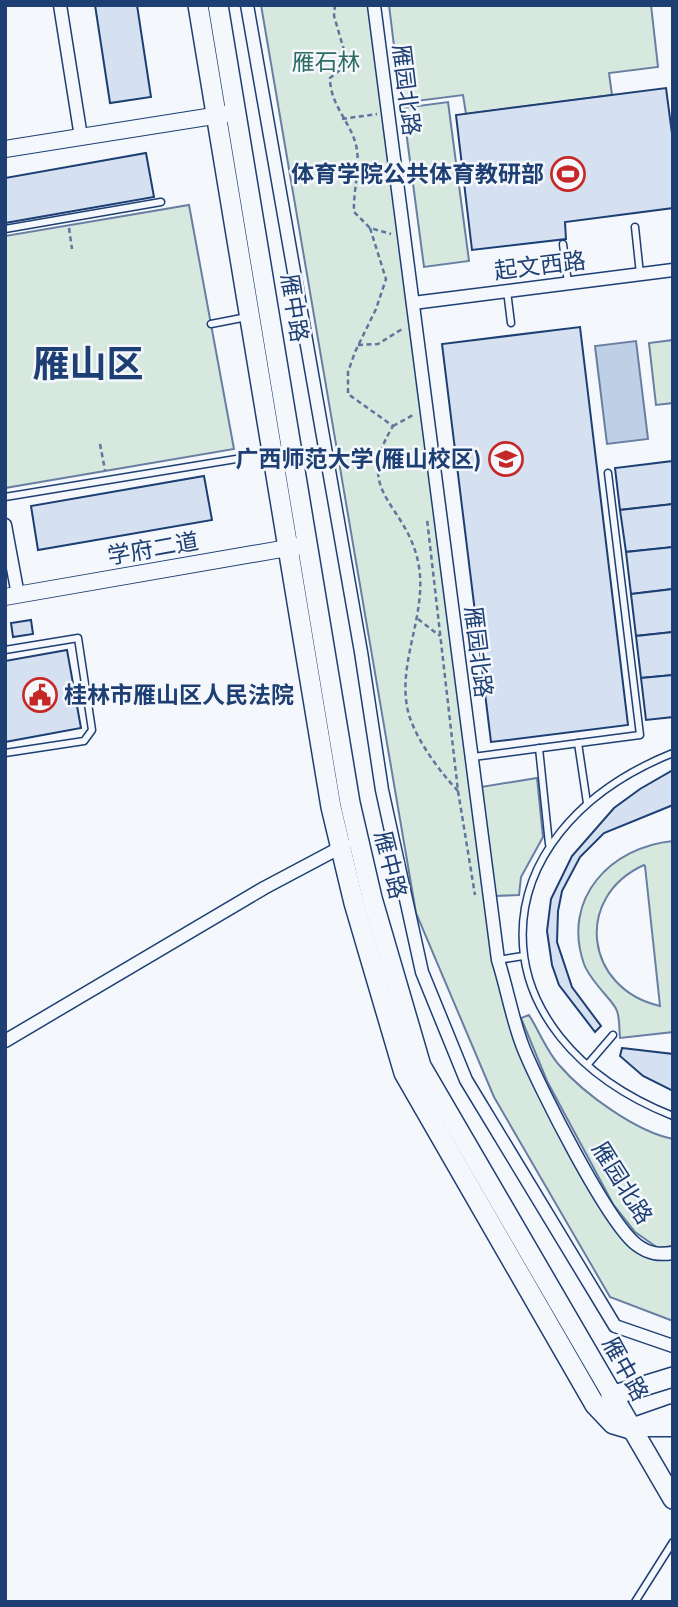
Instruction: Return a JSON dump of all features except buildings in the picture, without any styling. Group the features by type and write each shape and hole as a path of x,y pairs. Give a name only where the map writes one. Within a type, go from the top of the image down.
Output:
{"main road":[{"name":"雁中路","path":"198,5 226,114 260,315 308,545 350,803 350,844 404,1073 595,1405 613,1424 631,1429"},
{"name":"雁中路","path":"218,5 226,114"},
{"name":"雁中路","path":"260,315 288,548 331,807 350,844 421,1066 631,1429"},
{"path":"611,1396 673,1377"},
{"path":"673,1414 631,1429 673,1499"}],"street":[{"path":"60,5 80,137"},
{"path":"247,5 359,638 382,790 422,972 466,1080 615,1326 673,1346"},
{"name":"雁园北路","path":"374,5 498,960 523,1047 564,1130 626,1235 646,1251 667,1254"},
{"path":"5,149 226,114"},
{"name":"起文西路","path":"413,303 673,270"},
{"path":"5,525 12,596"},
{"name":"学府二道","path":"12,596 308,545"},
{"path":"5,1041 264,888 350,844"},
{"path":"631,1429 673,1430"}],"lane":[{"path":"5,229 161,202"},
{"path":"635,227 640,274"},
{"path":"563,244 568,283"},
{"path":"508,291 511,323"},
{"path":"211,324 260,315"},
{"path":"5,497 236,458"},
{"path":"471,757 640,735 608,473"},
{"path":"5,650 78,638 92,730 84,741 5,753"},
{"path":"578,743 587,803"},
{"path":"539,748 549,846"},
{"path":"673,753 645,764 610,784 587,803 549,846 526,896 522,914 523,956 534,993 545,1014 588,1064 633,1098 673,1116"},
{"path":"498,960 523,956"},
{"path":"588,1064 613,1035"},
{"path":"635,1602 673,1542"}],"path":[{"path":"335,5 334,16 346,57 340,71 330,78 330,91 356,144 358,165 353,189 354,212 370,228 387,234 404,234"},
{"path":"342,119 388,112"},
{"path":"68,218 72,249"},
{"path":"370,228 386,279 348,372 348,394 393,426"},
{"path":"358,345 377,344 405,327 406,340"},
{"path":"413,402 415,414 393,426 380,447 376,472 380,489 411,536 422,582 418,619 406,671 405,691 410,717 446,778 458,791 425,509"},
{"path":"100,444 107,480"},
{"path":"418,619 440,636"}],"green space":[{"name":"雁石林","path":"261,5 374,5 498,960 523,1047 564,1130 632,1241 673,1253 673,1321 610,1297 494,1097 416,913"},
{"path":"389,5 651,5 658,67 609,73 612,95 466,114 463,95 401,103"},
{"path":"448,102 469,261 424,267 403,108"},
{"path":"189,205 234,449 5,488 5,236"},
{"path":"673,340 673,403 656,405 649,343"},
{"path":"537,778 543,837 521,877 519,895 495,896 481,787"},
{"path":"673,841 673,1032 620,1038 619,1017 615,1007 584,964 579,940 579,918 586,898 597,880 612,865 630,853 650,845","holes":["645,866 660,1006 635,996 616,981 603,962 597,941 598,919 606,898 621,880"]},
{"path":"529,1015 547,1048 570,1077 597,1100 628,1120 673,1139 673,1246 658,1248 635,1232 613,1204 547,1081 521,1018"}],"water":[{"path":"636,341 648,439 607,444 595,346"}],"place":[{"name":"体育学院公共体育教研部","path":"568,174"},
{"name":"广西师范大学(雁山校区)","path":"506,459"},
{"name":"桂林市雁山区人民法院","path":"40,695"}],"district":[{"name":"雁山区","path":"88,365"}]}
